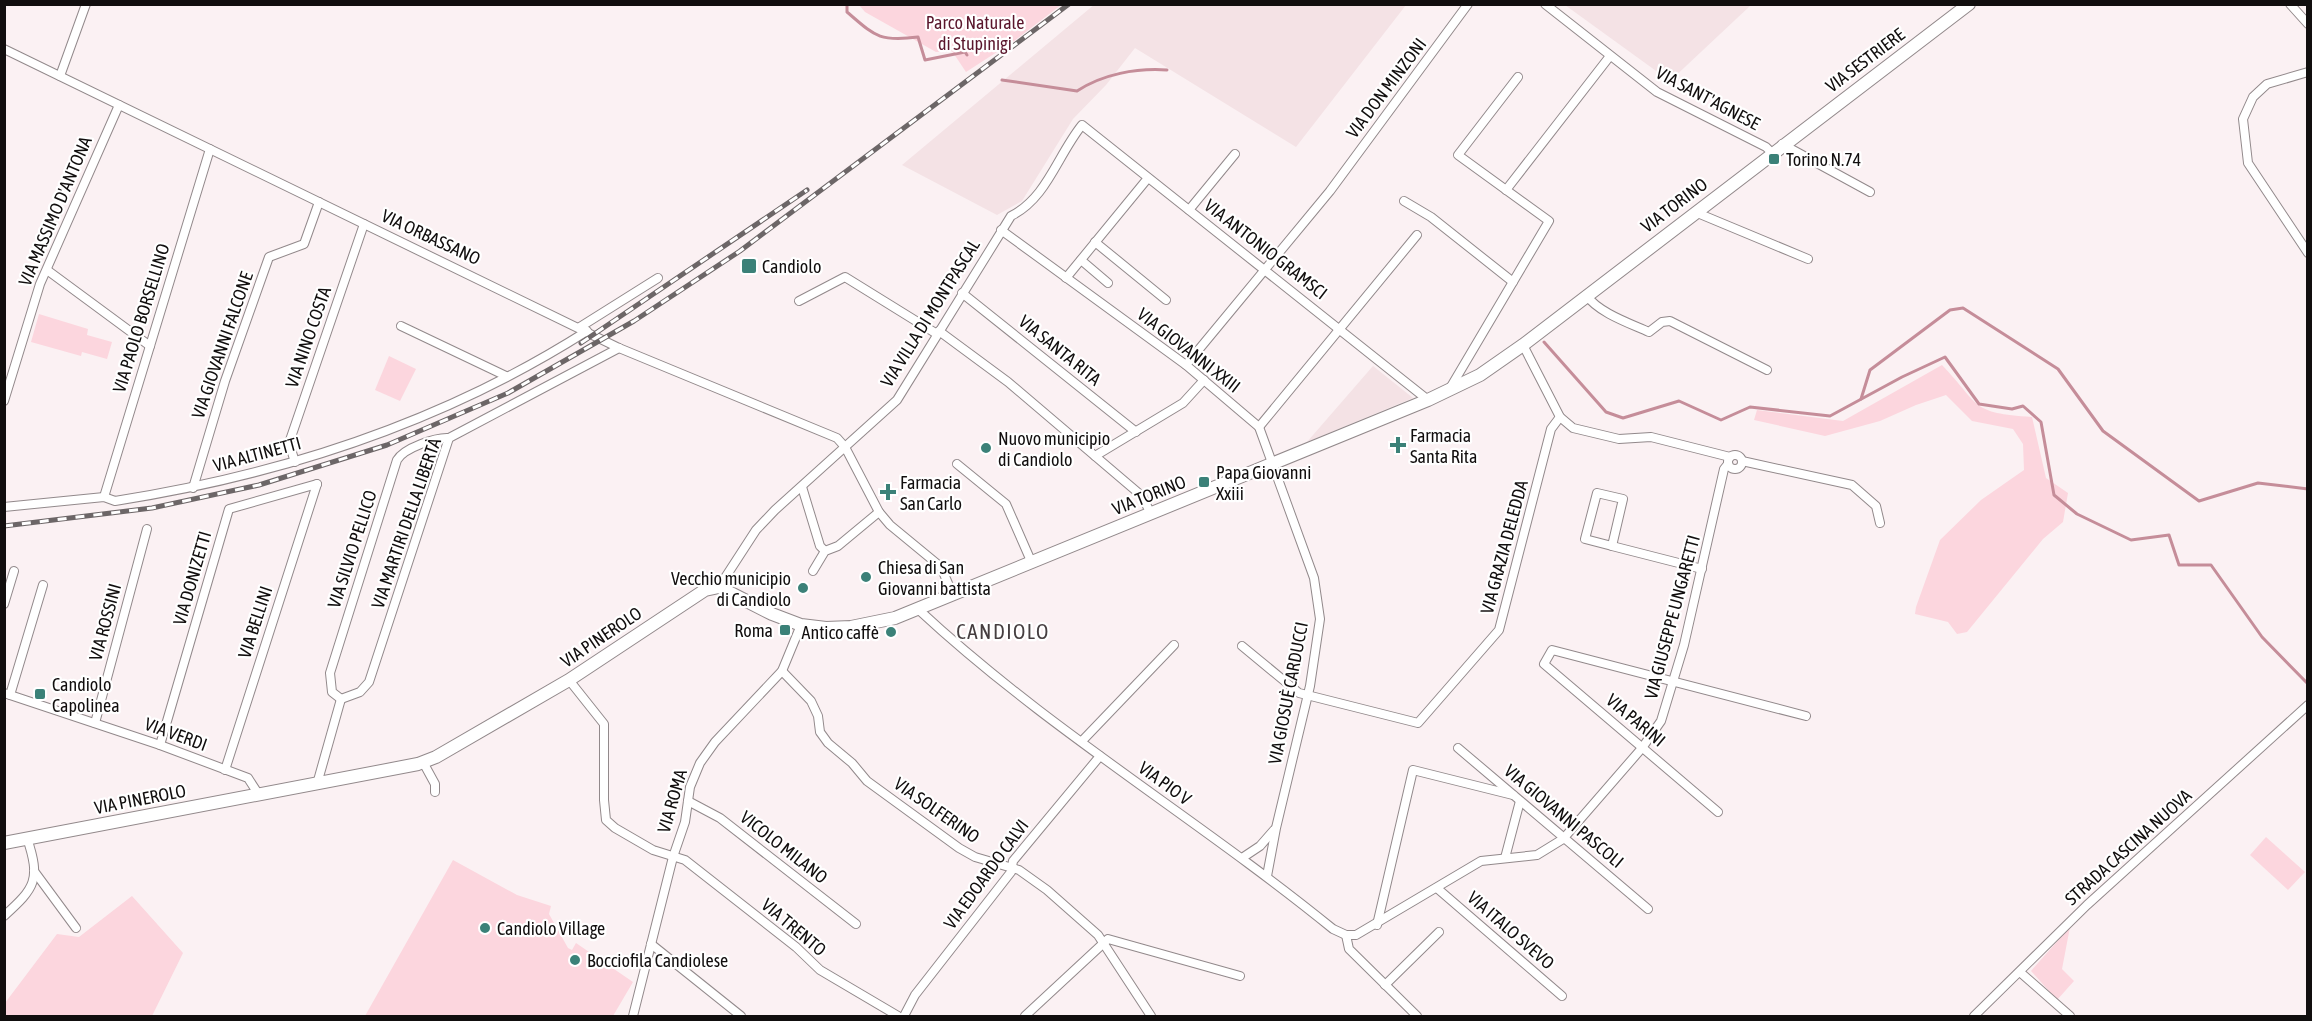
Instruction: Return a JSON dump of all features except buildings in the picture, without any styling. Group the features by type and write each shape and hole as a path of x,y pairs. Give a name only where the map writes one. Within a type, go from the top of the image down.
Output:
{"main road":[{"name":"VIA SESTRIERE","path":"1782,144 1969,4"},
{"name":"VIA TORINO","path":"801,625 826,628 851,627 919,610 1031,561 1428,400 1480,375 1782,144"},
{"path":"719,587 772,614 801,625"},
{"name":"VIA PINEROLO","path":"4,843 423,762 569,680 705,590 719,587"}],"street":[{"path":"60,76 86,4"},
{"name":"VIA DON MINZONI","path":"1186,365 1330,191 1468,4"},
{"name":"VIA SANT'AGNESE","path":"1545,4 1667,98 1766,147 1772,153"},
{"path":"2290,4 2307,24"},
{"name":"VIA ORBASSANO","path":"4,49 619,348 785,415 837,438 845,447"},
{"path":"1506,190 1611,56"},
{"path":"2307,72 2267,84 2253,97 2242,119 2248,163 2307,253"},
{"path":"1448,390 1549,221 1458,155 1518,76"},
{"name":"VIA MASSIMO D'ANTONA","path":"4,401 47,270 119,105"},
{"name":"VIA ANTONIO GRAMSCI","path":"1082,126 1428,400"},
{"name":"VIA VILLA DI MONTPASCAL","path":"719,587 756,530 897,400 1001,230 1011,216 1032,203 1071,139 1082,126"},
{"path":"1782,144 1870,192"},
{"name":"VIA PAOLO BORSELLINO","path":"104,497 210,149"},
{"path":"1189,210 1235,154"},
{"path":"1066,278 1148,178"},
{"path":"1404,201 1431,217 1513,282"},
{"name":"VIA GIOVANNI FALCONE","path":"193,488 225,381 268,257 304,244 319,202"},
{"path":"1695,212 1808,259"},
{"name":"VIA NINO COSTA","path":"295,462 289,443 364,224"},
{"name":"VIA GIOVANNI XXIII","path":"1001,230 1186,365 1259,427"},
{"path":"1272,465 1259,427 1417,235"},
{"name":"VIA GIOVANNI XXIII","path":"1095,242 1166,300"},
{"path":"1081,260 1108,283"},
{"path":"47,270 150,346"},
{"path":"799,302 845,277 938,332 1008,382 1142,496 1151,514"},
{"name":"VIA ALTINETTI","path":"4,507 104,497 115,501 193,488 295,462 422,417 506,376 583,329 658,278"},
{"name":"VIA SANTA RITA","path":"962,293 1137,432"},
{"path":"1586,295 1593,304 1639,328 1649,332 1662,322 1670,321 1767,370"},
{"path":"401,326 506,376"},
{"path":"1522,345 1560,417 1573,428 1611,437 1651,437 1731,464 1738,456 1742,461 1852,485 1876,506 1880,523"},
{"name":"VIA MARTIRI DELLA LIBERTÀ","path":"341,699 360,692 369,682 449,438 619,348"},
{"path":"1095,456 1183,403 1204,380"},
{"name":"VIA GRAZIA DELEDDA","path":"1242,646 1299,693 1308,697 1418,723 1499,630 1551,429 1560,417"},
{"name":"VIA SILVIO PELLICO","path":"341,699 332,692 330,673 397,460 404,452 442,438 449,438"},
{"path":"845,447 879,512 890,525 941,567 953,595"},
{"name":"VIA GIUSEPPE UNGARETTI","path":"1346,935 1356,935 1377,925 1481,861 1537,855 1564,838 1642,748 1661,721 1673,682 1722,485 1731,464 1739,468 1742,461"},
{"path":"957,464 1006,504 1031,561"},
{"name":"VIA GIOSUÈ CARDUCCI","path":"1267,876 1275,828 1308,697 1319,633 1318,594 1284,490 1272,465"},
{"name":"VIA DONIZETTI","path":"160,745 229,509 317,484"},
{"name":"VIA BELLINI","path":"225,770 317,484"},
{"path":"802,487 820,546 825,551"},
{"path":"1612,546 1623,499 1597,492 1585,539 1612,546 1702,569"},
{"path":"813,571 825,551 838,546 879,512"},
{"name":"VIA ROSSINI","path":"95,723 147,529"},
{"path":"4,604 14,571"},
{"path":"7,694 43,585"},
{"name":"VIA PIO V","path":"919,610 952,641 1100,756 1267,876 1333,928 1346,935 1350,949 1417,1017"},
{"name":"VIA ROMA","path":"633,1017 673,857 685,822 690,787 705,756 782,671 801,625"},
{"path":"1082,741 1174,645"},
{"name":"VIA PARINI","path":"1673,682 1552,650 1544,664 1718,812"},
{"name":"VIA SOLFERINO","path":"782,671 816,708 824,738 867,781 959,848 975,857 1012,867 1047,890 1104,943 1152,1017"},
{"name":"VIA TRENTO","path":"569,680 604,724 606,820 626,835 653,850 685,860 796,947 820,970 898,1017"},
{"path":"1673,682 1806,716"},
{"name":"VIA VERDI","path":"7,694 160,745 248,778 259,795"},
{"path":"317,784 341,699"},
{"name":"STRADA CASCINA NUOVA","path":"1974,1017 2021,973 2087,905 2307,705"},
{"name":"VIA GIOVANNI PASCOLI","path":"1458,748 1648,909"},
{"name":"VIA EDOARDO CALVI","path":"904,1017 915,995 1011,872 1013,861 1100,756"},
{"path":"423,762 435,784 435,792"},
{"path":"1377,925 1413,770 1517,798 1505,858"},
{"name":"VICOLO MILANO","path":"688,801 720,818 856,924"},
{"name":"VIA GIOSUÈ CARDUCCI","path":"1242,858 1260,846 1275,828"},
{"path":"4,916 31,891 34,871 27,838"},
{"path":"34,871 76,928"},
{"name":"VIA ITALO SVEVO","path":"1438,889 1562,996"},
{"path":"4,907 16,906"},
{"path":"1385,984 1439,932"},
{"path":"1025,1017 1108,939 1240,976"},
{"path":"651,944 741,1017"},
{"path":"2021,973 2070,1017"}],"shaded area":[{"path":"1095,4 1406,5 1296,147 1135,48 1106,85 1073,119 1022,201 997,215 902,165"},
{"path":"1565,5 1751,5 1670,81"},
{"path":"1373,366 1413,398 1307,442"}],"green space":[{"name":"Parco Naturale di Stupinigi","path":"859,5 1061,5 1014,41 966,72 952,51 936,52 865,12"},
{"path":"39,314 88,329 87,335 112,342 107,359 82,352 81,356 31,342"},
{"path":"389,356 416,369 400,401 375,390"},
{"path":"1942,365 1978,405 1997,413 2032,417 2046,478 2068,493 2063,522 2043,539 1967,632 1957,634 1948,622 1915,614 1916,607 1940,540 1981,500 2024,470 2023,444 2013,429 1972,421 1946,395 1880,421 1825,436 1754,420 1757,410 1843,421"},
{"path":"2266,837 2305,872 2288,890 2250,855"},
{"name":"Candiolo Village","path":"453,860 517,895 551,906 549,914 568,948 572,950 576,943 633,982 613,1016 365,1016"},
{"path":"132,896 183,953 152,1016 5,1016 5,1003 57,934 79,937"},
{"path":"2070,927 2062,969 2074,981 2057,1000 2031,971"}],"waterway":[{"path":"847,4 847,12 871,32 894,39 918,37 925,60 965,52 967,55"},
{"path":"1002,80 1077,91 1098,80 1120,73 1167,70"},
{"path":"1861,399 1870,370 1950,310 1963,308 2058,369 2103,431 2199,501 2258,483 2308,489"},
{"path":"1544,342 1606,412 1623,418 1679,401 1721,420 1750,407 1830,416 1902,377 1945,357 1979,404 2012,409 2023,406 2041,422 2054,495 2077,514 2131,540 2169,535 2179,565 2211,565 2262,637 2308,684"}],"railway":[{"path":"4,526 152,508 259,485 387,445 508,393 634,321 740,251 1069,4"},
{"path":"581,343 807,190"}],"place":[{"name":"Torino N.74","path":"1774,159"},
{"name":"Candiolo","path":"749,266"},
{"name":"Farmacia Santa Rita","path":"1398,445"},
{"name":"Nuovo municipio di Candiolo","path":"986,448"},
{"name":"Papa Giovanni Xxiii","path":"1204,482"},
{"name":"Farmacia San Carlo","path":"888,492"},
{"name":"Chiesa di San Giovanni battista","path":"866,577"},
{"name":"Vecchio municipio di Candiolo","path":"803,588"},
{"name":"Roma","path":"785,630"},
{"name":"Antico caffè","path":"891,632"},
{"name":"Candiolo Capolinea","path":"40,694"},
{"name":"Candiolo Village","path":"485,928"},
{"name":"Bocciofila Candiolese","path":"575,960"}],"district":[{"name":"CANDIOLO","path":"1003,631"}]}
